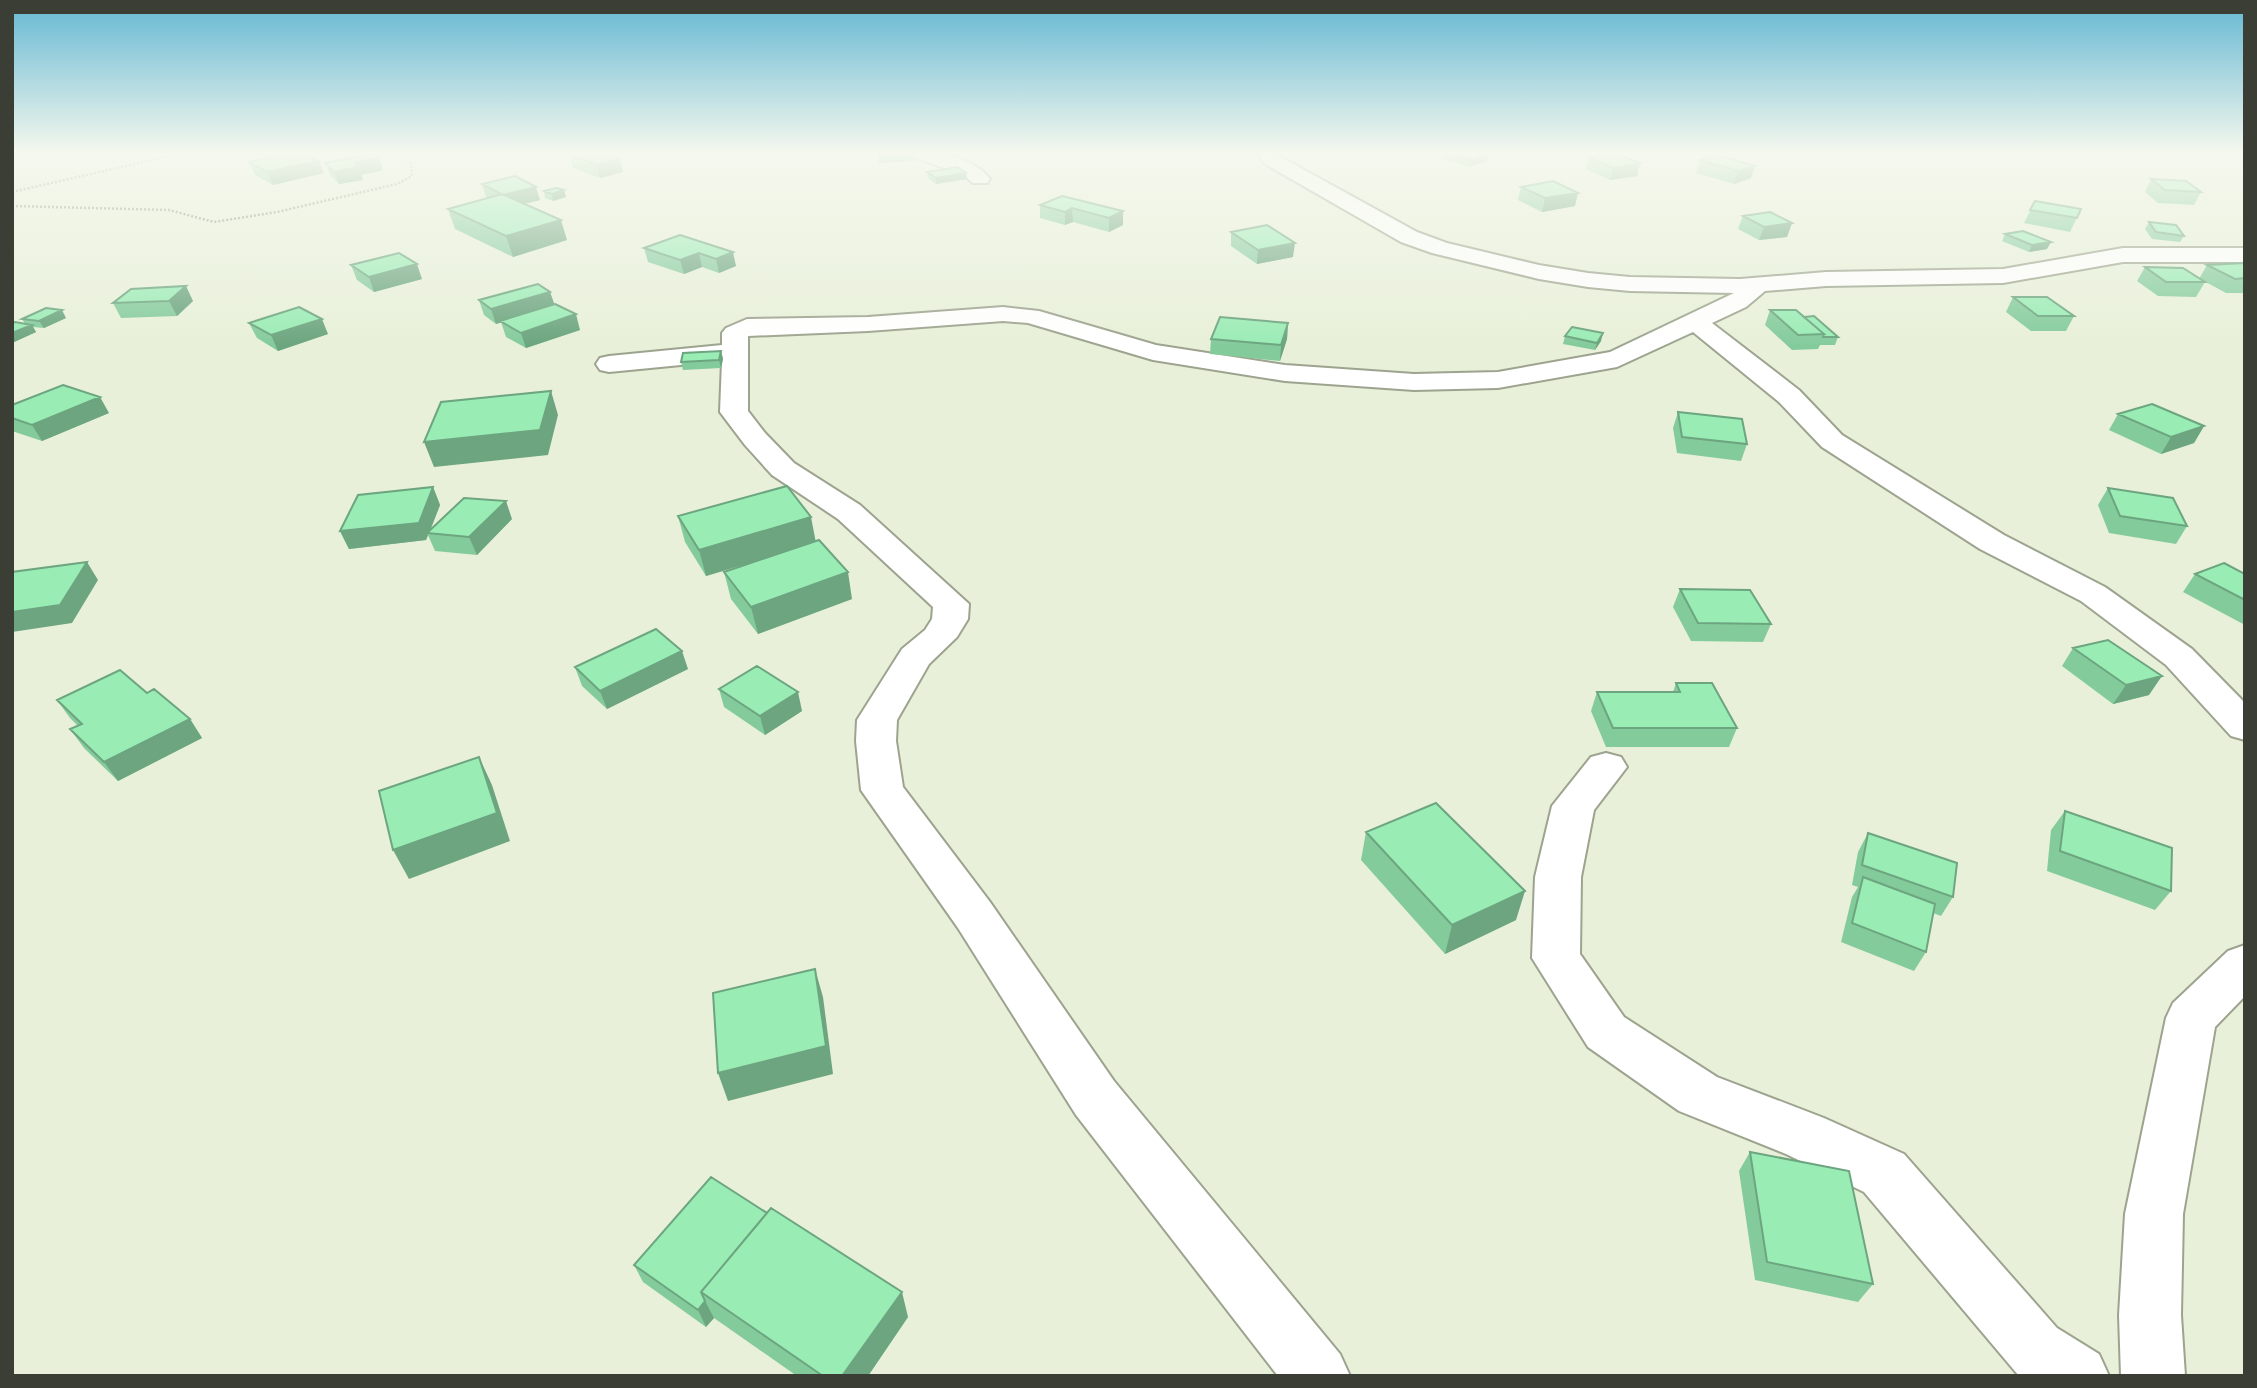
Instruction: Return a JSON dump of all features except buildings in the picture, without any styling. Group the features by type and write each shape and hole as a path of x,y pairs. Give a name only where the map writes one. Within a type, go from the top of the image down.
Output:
{"street":[{"path":"1371,216 1409,237 1440,248 1539,272 1588,281 1630,284 1740,286 1826,279 2003,276 2123,255 2245,255"},
{"path":"1318,1376 1095,1098 974,915 882,790 876,741 877,720 915,657 939,636 950,619 951,604 849,512 782,469 755,439 734,412 735,333 747,327 879,323 1003,314 1030,316 1153,352 1285,373 1414,382 1498,380 1617,359 1737,302 1754,290 1740,286"},
{"path":"1694,321 1788,396 1832,441 1992,542 2104,602 2179,657 2245,727"},
{"path":"609,364 734,352"},
{"path":"1606,767 1573,806 1558,877 1556,958 1606,1032 1698,1094 1805,1136 1884,1173 2035,1350 2077,1376"},
{"path":"2153,1376 2150,1315 2154,1214 2191,1018 2245,965"}],"path":[{"path":"191,216 214,222 253,216"}]}
